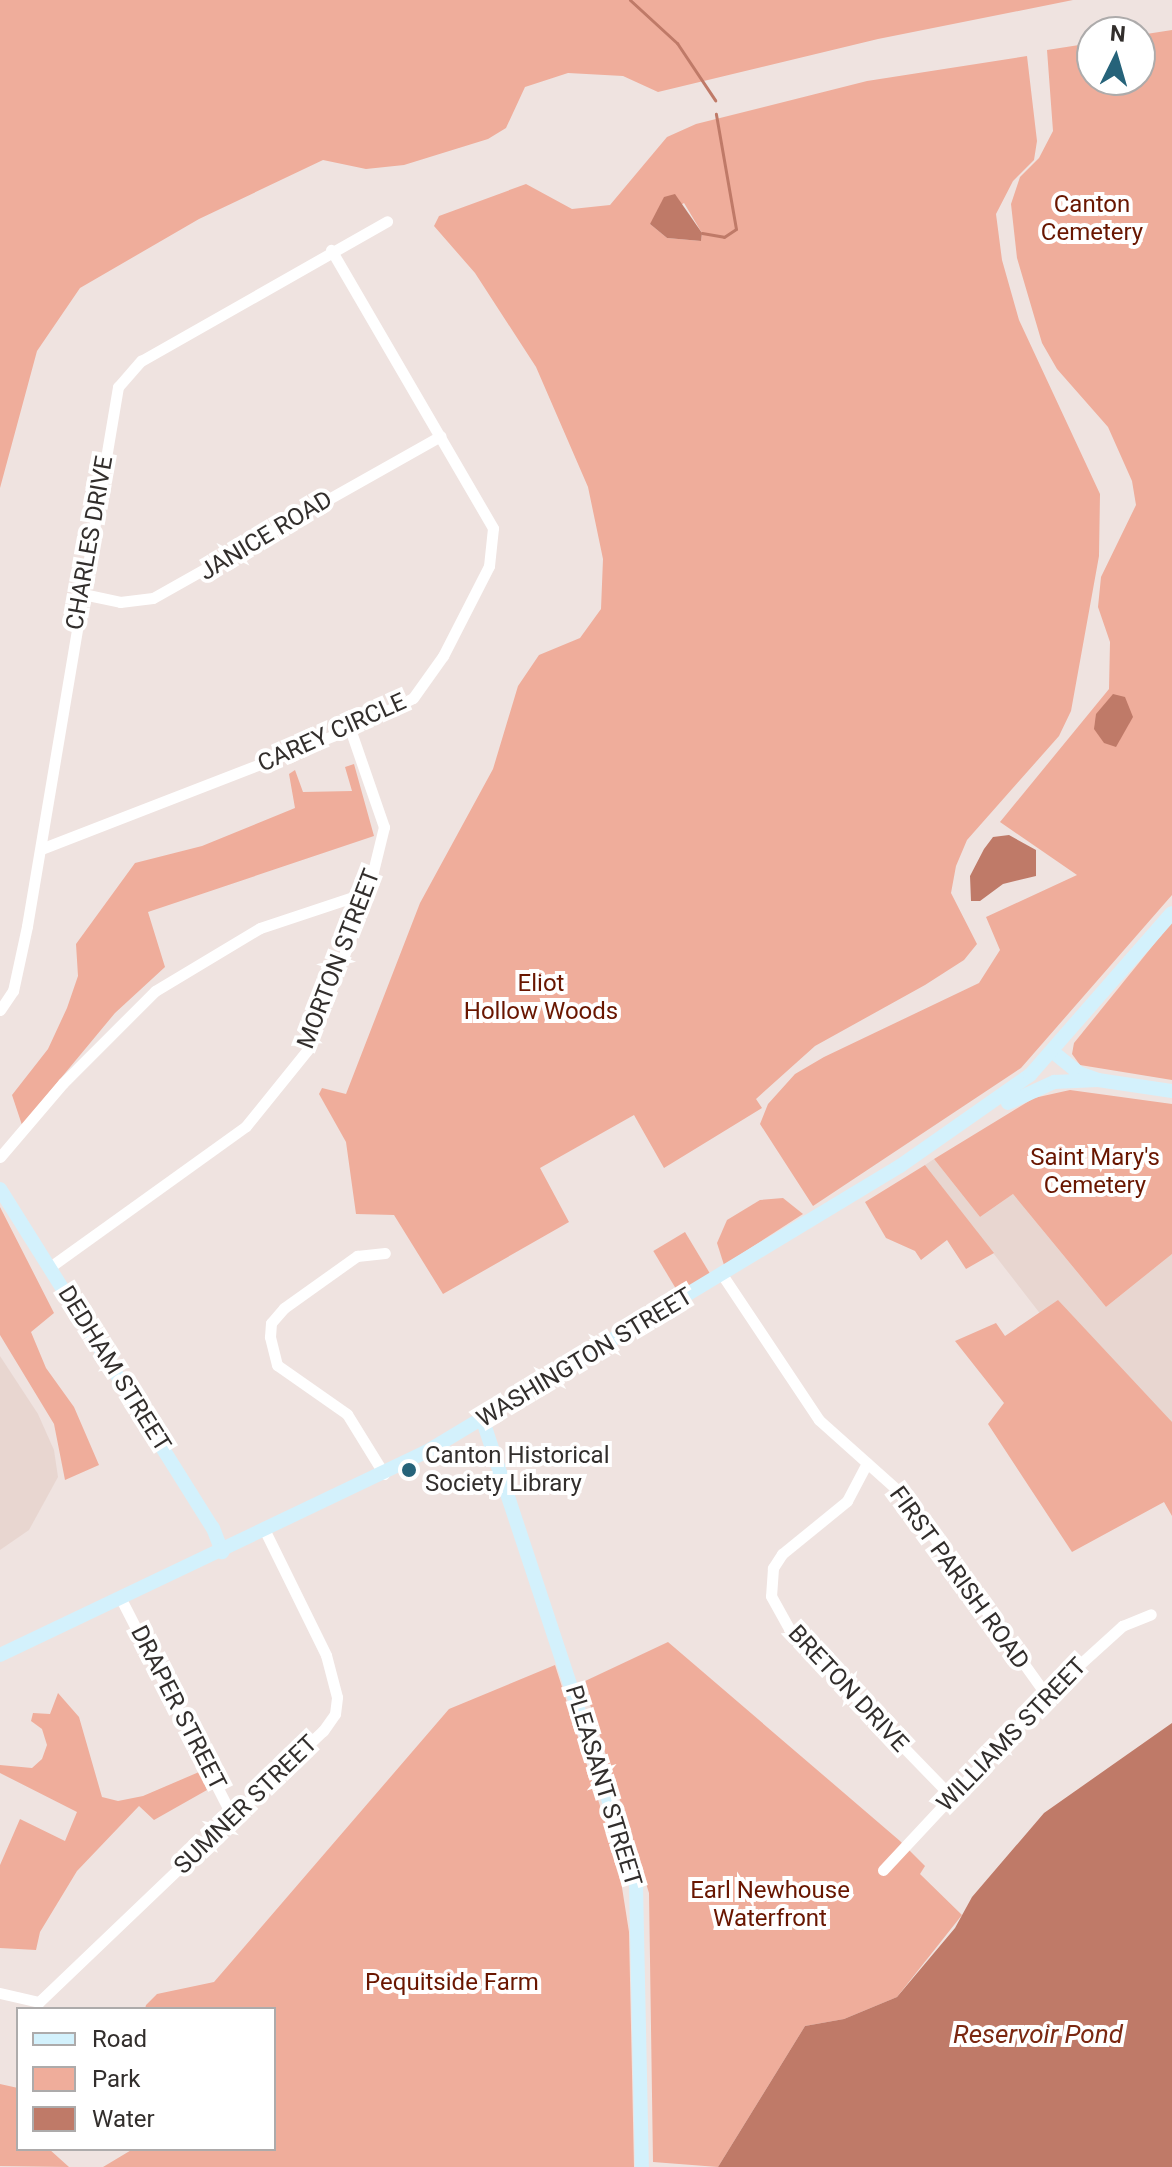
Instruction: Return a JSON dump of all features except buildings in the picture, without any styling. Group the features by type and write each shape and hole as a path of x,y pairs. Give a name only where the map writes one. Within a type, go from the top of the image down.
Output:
{"main road":[{"name":"WASHINGTON STREET","path":"1,1653 384,1474 723,1276 940,1139 994,1104 1048,1057 1172,913"},
{"path":"1048,1057 1056,1073 1077,1079"},
{"path":"1048,1057 1098,1080"},
{"name":"WASHINGTON STREET","path":"940,1139 1040,1086 1077,1079 1172,1091"},
{"name":"DEDHAM STREET","path":"0,1189 213,1528 222,1552"},
{"name":"PLEASANT STREET","path":"482,1418 636,1885 642,2167"}],"street":[{"name":"CHARLES DRIVE","path":"0,1010 17,975 41,849 118,387 141,361 331,250 387,221"},
{"name":"CAREY CIRCLE","path":"41,849 350,729 413,698 425,687 489,566 493,528 331,250"},
{"name":"JANICE ROAD","path":"83,594 120,602 153,598 441,436"},
{"name":"MORTON STREET","path":"50,1267 219,1149 246,1126 292,1074 317,1030 368,892 384,827 350,729"},
{"path":"0,1157 63,1083 155,991 260,928 368,892"},
{"path":"384,1474 347,1414 277,1365 270,1337 271,1323 284,1308 357,1256 385,1253"},
{"name":"FIRST PARISH ROAD","path":"723,1276 819,1420 905,1497 1046,1695"},
{"name":"BRETON DRIVE","path":"867,1463 847,1501 782,1554 773,1568 771,1596 789,1629 952,1797"},
{"name":"SUMNER STREET","path":"0,1993 40,2006 323,1731 335,1714 337,1697 326,1655 265,1531"},
{"name":"DRAPER STREET","path":"121,1599 233,1818"},
{"name":"WILLIAMS STREET","path":"883,1870 1046,1695 1122,1626 1151,1614"}],"shaded area":[{"path":"934,1159 980,1217 1013,1194 1106,1307 1172,1254 1172,1484 925,1165"},
{"path":"0,1356 38,1414 54,1450 58,1477 29,1530 0,1550"}],"green space":[{"path":"0,0 1073,0 878,39 658,92 623,76 568,73 525,87 506,128 488,139 404,165 366,169 323,160 199,219 80,288 37,351 0,488"},
{"name":"Canton Cemetery","path":"1172,30 1172,895 1021,1068 813,1206 760,1124 768,1104 795,1074 824,1057 979,983 1000,950 986,917 1077,875 1000,822 1109,689 1110,642 1098,607 1101,577 1136,505 1132,481 1108,427 1057,369 1042,343 1017,258 1011,204 1020,177 1039,158 1053,131 1047,50 1076,45 1076,96 1156,96 1156,32"},
{"name":"Eliot Hollow Woods","path":"1027,56 1037,141 1034,160 1013,181 996,214 1002,260 1019,320 1100,494 1099,556 1071,711 1059,736 967,840 956,866 951,893 977,944 964,960 815,1046 756,1099 762,1108 664,1168 634,1115 540,1168 569,1222 443,1294 394,1215 356,1214 346,1142 319,1094 322,1088 346,1094 420,903 493,769 518,686 539,655 580,638 601,609 603,559 588,487 536,367 475,273 434,226 439,216 526,184 572,209 610,205 667,137 696,124 867,81","holes":["684,203 702,233 701,241 667,238 650,224"]},
{"path":"354,764 374,836 148,912 165,967 115,1013 22,1125 12,1095 48,1049 67,1008 78,976 76,944 135,863 202,846 295,808 289,774 295,770 303,792 352,791 345,767"},
{"path":"1172,922 1172,1080 1080,1065 1072,1054 1074,1043"},
{"name":"Saint Mary's Cemetery","path":"1070,1090 1172,1104 1172,1254 1106,1307 1013,1194 980,1217 934,1159 1034,1098"},
{"path":"925,1165 994,1253 966,1269 947,1240 921,1260 915,1251 886,1238 865,1202"},
{"path":"783,1198 803,1214 724,1265 717,1243 727,1220 760,1200"},
{"path":"0,1207 54,1313 31,1332 46,1368 74,1407 99,1465 65,1480 54,1424 0,1335"},
{"path":"685,1232 710,1274 679,1293 653,1251"},
{"path":"1058,1300 1172,1422 1172,1516 1164,1502 1072,1552 988,1424 1004,1403 955,1341 996,1323 1005,1336"},
{"name":"Earl Newhouse Waterfront","path":"668,1642 900,1841 925,1866 920,1874 962,1915 897,1997 844,2019 805,2026 718,2167 653,2162 649,1893 583,1682"},
{"name":"Pequitside Farm","path":"555,1665 618,1862 629,1932 634,2167 103,2167 130,2151 276,2151 276,2007 146,2005 157,1994 214,1982 449,1709"},
{"path":"58,1693 79,1717 102,1797 118,1801 143,1796 199,1772 207,1790 154,1820 139,1806 77,1871 40,1932 36,1950 0,1948 0,1865 20,1819 65,1841 77,1812 0,1773 0,1765 32,1768 42,1759 47,1745 42,1729 31,1721 33,1713 50,1714"},
{"path":"0,2084 16,2088 16,2151 51,2151 69,2167 0,2166"}],"water":[{"path":"675,194 702,233 701,241 667,238 650,224 664,197"},
{"path":"1113,694 1125,697 1133,717 1116,747 1104,743 1094,729 1096,714"},
{"path":"1009,835 1036,850 1036,876 1003,884 980,901 971,901 970,876 984,849 993,837"},
{"name":"Reservoir Pond","path":"1172,1723 1172,2167 718,2167 805,2026 844,2019 897,1997 955,1928 972,1897 1044,1813"}],"waterway":[{"path":"630,0 677,43 715,100"},
{"path":"702,233 724,237 736,229 716,114"}],"place":[{"name":"Canton Historical Society Library","path":"409,1470"}]}
